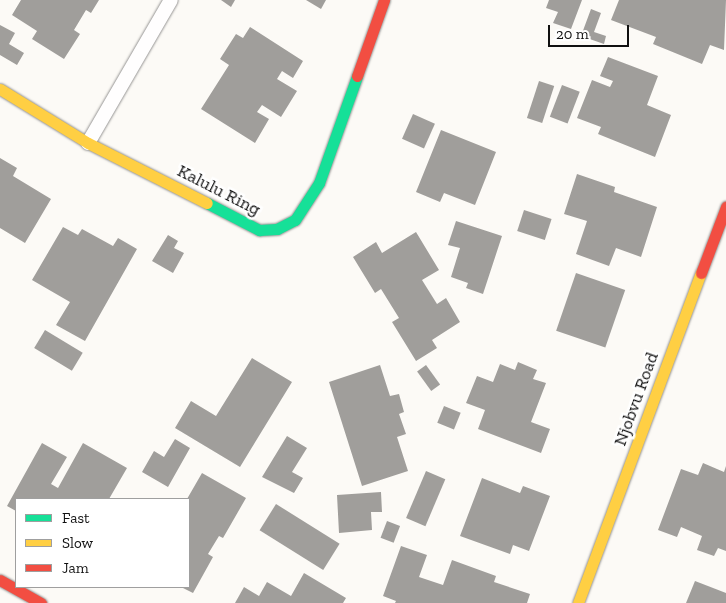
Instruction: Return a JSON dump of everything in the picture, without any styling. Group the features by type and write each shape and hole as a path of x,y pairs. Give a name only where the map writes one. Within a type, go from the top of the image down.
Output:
{"street":[{"name":"Kalulu Ring","path":"0,89 88,143 259,230 277,229 295,220 307,206 319,183 384,0"},
{"name":"Njobvu Road","path":"578,603 726,207"},
{"path":"0,580 41,603"}],"lane":[{"path":"88,143 171,0"}],"building":[{"path":"21,0 99,0 91,13 86,10 74,30 80,34 64,59 32,39 37,31 12,15"},
{"path":"221,0 235,0 231,7"},
{"path":"306,0 326,0 321,9"},
{"path":"549,0 582,0 571,29 553,23 558,12 546,8"},
{"path":"619,0 726,0 724,50 710,45 702,64 653,44 656,37 611,20"},
{"path":"591,9 601,13 594,32 606,36 604,44 581,36"},
{"path":"0,25 15,33 9,44 24,53 17,65 0,55"},
{"path":"250,27 303,61 293,78 282,71 277,79 297,91 281,117 262,105 257,112 269,119 255,143 201,109 229,65 220,59 236,34 243,38"},
{"path":"608,57 658,76 647,105 671,115 655,157 598,134 601,127 577,118 592,80 610,87 613,81 600,76"},
{"path":"539,81 554,86 542,123 527,118"},
{"path":"562,85 580,92 568,124 550,117"},
{"path":"413,114 435,124 424,148 402,139"},
{"path":"441,130 496,152 475,205 444,193 440,202 416,192"},
{"path":"0,158 17,168 13,176 51,199 25,243 0,228"},
{"path":"577,174 615,187 614,192 657,207 641,257 616,248 609,266 576,254 587,221 564,214"},
{"path":"524,210 552,219 545,240 517,231"},
{"path":"456,221 502,236 483,294 466,288 468,283 451,277 460,248 448,245"},
{"path":"63,227 78,235 82,229 113,246 118,238 137,249 85,341 56,325 70,302 32,280"},
{"path":"416,232 439,270 422,280 437,304 446,298 460,322 432,340 437,348 416,361 392,322 399,318 381,289 375,293 353,257 376,242 382,253"},
{"path":"168,235 178,241 174,248 184,253 173,273 152,261"},
{"path":"576,273 625,290 605,348 556,331"},
{"path":"45,330 83,353 72,371 34,348"},
{"path":"252,358 292,382 240,467 175,428 191,401 216,416"},
{"path":"518,362 537,370 533,379 546,383 531,422 550,429 541,453 478,429 485,410 466,403 477,376 493,382 500,364 515,370"},
{"path":"380,365 390,396 399,394 404,412 399,414 406,434 397,437 408,471 362,486 329,382"},
{"path":"426,365 440,384 431,391 417,371"},
{"path":"444,406 461,413 454,429 437,423"},
{"path":"287,436 307,448 292,472 303,478 294,493 262,477"},
{"path":"175,439 190,448 168,487 142,472 154,451 164,457"},
{"path":"42,443 67,457 51,484 58,488 83,443 127,468 110,498 15,498 15,510 7,506"},
{"path":"703,463 724,472 726,466 726,551 718,548 714,556 697,550 702,536 681,527 677,537 658,530 681,469 698,475"},
{"path":"426,471 445,479 425,526 406,518"},
{"path":"202,473 246,498 223,538 219,536 208,554 213,557 193,593 183,588 190,588 190,498 188,498"},
{"path":"482,478 520,493 523,486 550,496 529,551 513,545 510,554 460,536"},
{"path":"381,492 382,512 371,512 372,530 339,533 337,495"},
{"path":"276,504 340,544 323,570 260,530"},
{"path":"387,521 400,526 394,543 381,538"},
{"path":"401,546 427,555 419,577 443,585 452,560 496,576 494,582 530,594 527,603 395,603 396,601 383,596"},
{"path":"304,573 346,598 343,603 235,603 244,587 259,596 267,582 291,596"},
{"path":"695,581 726,593 726,603 686,603"}],"traffic: fast":[{"path":"207,203 259,230 277,229 295,220 319,183 357,76"}],"traffic: slow":[{"path":"0,89 88,143 207,203"},
{"path":"578,603 701,273"}],"traffic: jam":[{"path":"357,76 384,0"},
{"path":"701,273 726,207"},
{"path":"0,580 41,603"}]}
